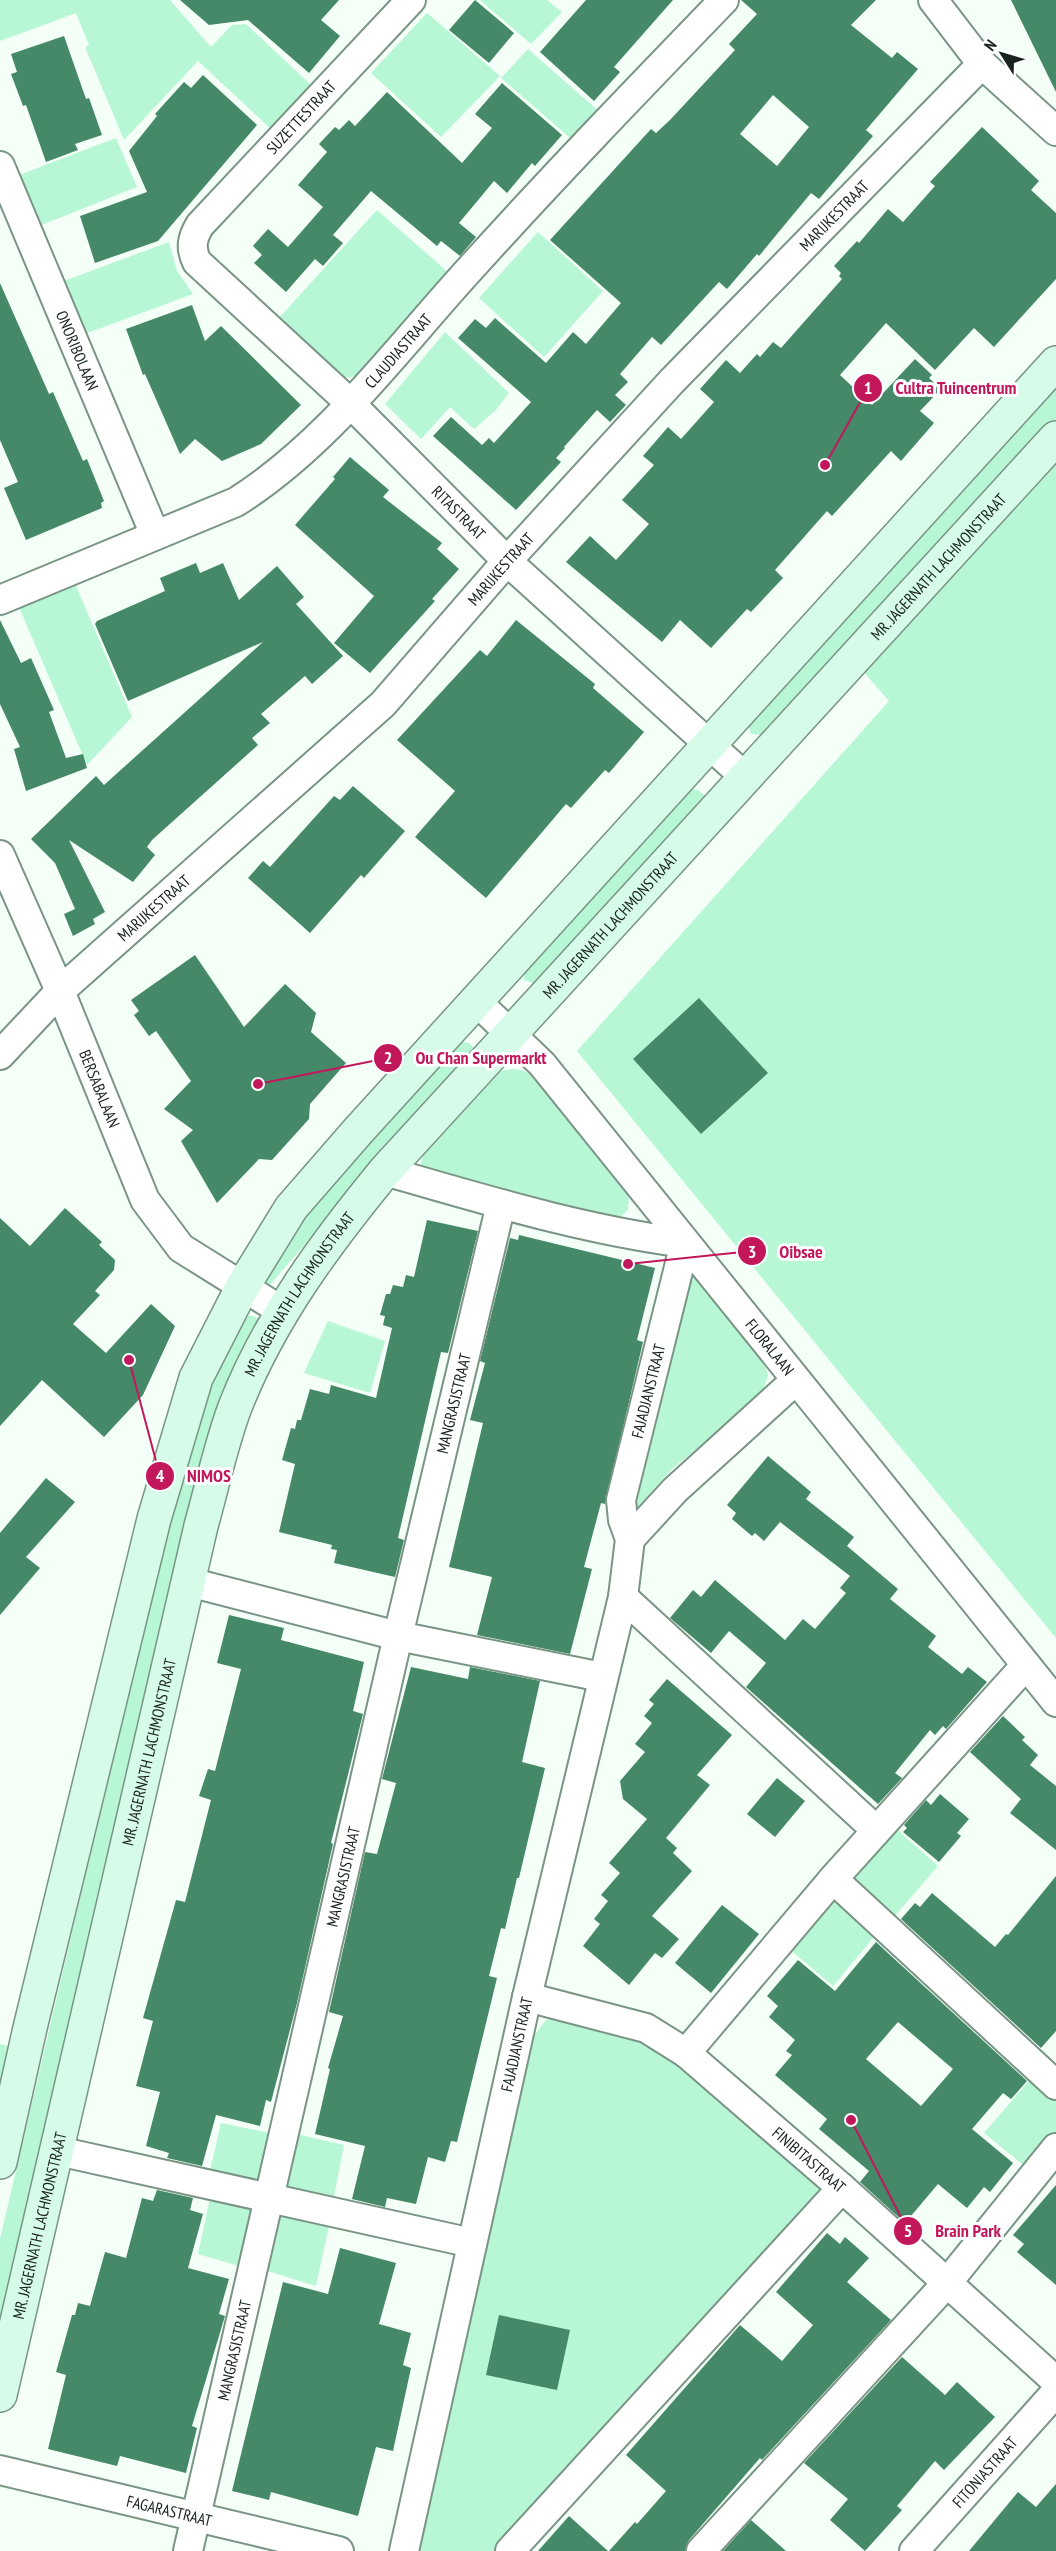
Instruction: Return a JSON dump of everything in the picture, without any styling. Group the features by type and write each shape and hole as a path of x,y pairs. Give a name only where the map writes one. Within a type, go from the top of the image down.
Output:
{"main road":[{"path":"0,2162 30,2028 154,1519 196,1378 243,1286 291,1208 476,1000 1056,363"},
{"name":"MR. JAGERNATH LACHMONSTRAAT","path":"0,2395 201,1526 235,1407 282,1311 328,1241 385,1171 1056,438"}],"street":[{"name":"SUZETTESTRAAT","path":"194,236 200,225 411,0"},
{"name":"CLAUDIASTRAAT","path":"0,600 236,502 271,480 350,403 591,138 724,0"},
{"path":"933,0 982,64 1056,131"},
{"name":"MARIJKESTRAAT","path":"0,1055 60,991 383,704 507,561 672,381 982,64"},
{"name":"ONORIBOLAAN","path":"0,166 155,535"},
{"name":"RITASTRAAT","path":"194,236 192,246 197,262 350,403 507,561 746,777"},
{"name":"BERSABALAAN","path":"0,855 60,991 146,1200 181,1248 282,1311"},
{"name":"FLORALAAN","path":"476,1000 542,1064 1056,1702"},
{"path":"385,1171 501,1204 641,1237 685,1243"},
{"name":"MANGRASISTRAAT","path":"188,2551 398,1636 501,1204"},
{"name":"FAJADJANSTRAAT","path":"404,2551 527,1997 623,1597 630,1539 622,1520 621,1500 685,1243"},
{"path":"630,1539 675,1490 796,1380"},
{"path":"189,1582 398,1636 602,1677"},
{"path":"623,1597 876,1830"},
{"path":"686,2053 833,1879 1026,1665"},
{"path":"833,1879 1056,2085"},
{"name":"FINIBITASTRAAT","path":"527,1997 646,2028 686,2053 842,2188 1056,2382"},
{"path":"701,2551 947,2283 1056,2148"},
{"path":"58,2151 472,2243"},
{"path":"510,2551 842,2188"},
{"name":"FITONIASTRAAT","path":"914,2551 1056,2392"},
{"name":"FAGARASTRAAT","path":"0,2470 339,2551"}],"green space":[{"path":"0,0 170,0 211,47 232,25 246,24 312,86 272,130 198,61 124,140 85,47 89,45 76,13 0,41"},
{"path":"480,0 547,0 562,12 531,44"},
{"path":"427,13 500,76 441,137 371,73"},
{"path":"528,49 602,114 576,143 501,78"},
{"path":"116,138 137,187 39,226 19,175"},
{"path":"377,210 450,274 359,376 341,378 279,318"},
{"path":"538,232 603,291 544,357 479,298"},
{"path":"169,242 177,271 193,294 82,335 61,282"},
{"path":"445,332 509,393 495,411 474,429 450,407 421,439 385,404"},
{"path":"1056,385 1056,419 764,735 751,734 748,724"},
{"path":"1056,459 1056,1638 577,1051 889,701 861,669"},
{"path":"73,579 132,717 87,765 18,605"},
{"path":"697,789 705,796 704,802 536,984 524,980 525,969 689,790"},
{"path":"462,1042 469,1043 475,1049 267,1288 264,1287 287,1242 315,1203"},
{"path":"522,1070 531,1075 629,1194 628,1210 621,1216 613,1218 423,1174 421,1163 423,1154 492,1078 500,1071"},
{"path":"688,1271 693,1274 765,1365 768,1375 761,1396 672,1469 635,1510 631,1493"},
{"path":"250,1315 260,1319 0,2344 0,2239 177,1486 218,1369 239,1327"},
{"path":"328,1321 385,1341 370,1393 304,1373"},
{"path":"892,1825 938,1866 893,1918 855,1886 851,1874"},
{"path":"842,1900 878,1932 833,1986 788,1948 827,1902"},
{"path":"557,2017 630,2035 667,2053 819,2182 825,2193 498,2551 418,2551 530,2041 546,2020"},
{"path":"0,2044 11,2047 0,2093"},
{"path":"1034,2075 1056,2094 1056,2135 1028,2169 984,2133"},
{"path":"221,2123 270,2133 260,2177 256,2184 209,2175"},
{"path":"292,2133 344,2145 332,2207 280,2190"},
{"path":"211,2193 250,2208 252,2213 239,2266 198,2254"},
{"path":"285,2213 322,2222 329,2226 316,2286 261,2269 279,2215"}],"building":[{"path":"180,0 339,0 321,20 340,36 309,73 248,20 209,25"},
{"path":"475,0 514,33 489,63 449,30"},
{"path":"586,0 673,0 614,67 620,72 594,101 540,52"},
{"path":"741,0 876,0 851,25 892,58 897,52 918,69 866,130 873,136 819,199 811,193 759,256 757,254 727,289 719,282 661,345 652,337 620,374 628,382 615,395 626,405 610,422 597,410 556,458 561,462 516,510 433,436 451,417 482,445 489,438 494,443 531,402 458,338 475,319 486,328 495,318 546,363 573,332 586,344 621,303 550,240 651,129 656,133 670,120 735,50 729,44 757,14","holes":["773,95 809,127 777,166 740,134"]},
{"path":"1011,0 1056,0 1056,92"},
{"path":"64,36 86,99 89,98 102,135 75,144 78,150 46,162 26,105 23,106 11,74 17,72 11,54"},
{"path":"203,75 257,125 158,241 95,263 80,216 147,192 129,151 157,116 155,114 184,82 191,88"},
{"path":"502,83 562,135 535,166 532,163 507,193 494,181 459,223 476,237 460,256 441,241 437,246 371,191 333,235 343,243 323,266 315,259 286,292 254,263 262,255 253,246 268,229 288,247 323,207 298,185 327,152 319,144 335,127 339,130 349,120 355,126 387,92 462,163 492,128 475,114"},
{"path":"982,127 1039,181 1031,190 1056,213 1056,279 994,347 974,328 935,370 886,323 840,375 872,405 915,359 932,375 929,378 941,389 920,411 934,423 901,461 891,451 832,516 827,511 775,570 783,578 751,612 747,609 711,648 680,620 662,642 566,562 590,536 616,560 649,524 622,500 654,465 643,456 668,427 681,439 714,402 700,389 726,360 740,373 757,354 760,357 773,342 781,348 842,279 839,276 841,273 834,266 857,241 859,243 888,209 903,222 935,186 930,182"},
{"path":"0,283 49,394 53,392 83,461 87,459 104,501 101,503 102,508 26,540 4,488 18,482 0,440"},
{"path":"192,305 205,341 221,326 301,405 261,444 222,461 195,439 180,454 145,374 143,375 126,329"},
{"path":"350,457 389,490 383,497 442,543 437,549 459,569 432,599 435,601 370,673 334,643 374,596 295,525 335,479 333,477"},
{"path":"196,563 200,573 223,563 239,600 277,566 304,597 296,604 343,656 312,684 305,676 261,714 270,723 252,738 258,745 152,840 147,847 155,855 133,882 69,840 105,912 93,919 95,924 73,936 64,914 75,909 55,863 31,839 96,776 104,785 263,642 128,701 95,624 97,621 165,591 160,578"},
{"path":"0,620 21,663 31,658 54,710 49,712 66,758 83,754 87,768 26,791 14,749 20,747 0,704"},
{"path":"516,620 595,684 593,688 644,732 609,773 605,770 571,808 566,804 486,898 415,837 455,791 397,740 480,650 487,656"},
{"path":"353,786 405,831 364,878 361,875 310,933 248,878 263,861 270,867 334,796 340,800"},
{"path":"195,955 244,1027 285,984 316,1013 311,1032 346,1063 310,1104 309,1119 272,1160 259,1159 217,1203 181,1141 193,1130 164,1109 191,1081 156,1031 149,1036 134,1015 139,1011 131,1000"},
{"path":"699,998 768,1073 701,1134 633,1059"},
{"path":"65,1208 102,1242 99,1245 115,1260 114,1270 95,1291 100,1295 73,1324 106,1353 151,1304 175,1326 143,1395 104,1437 42,1380 0,1426 0,1218 30,1246"},
{"path":"427,1220 478,1231 448,1353 441,1352 398,1538 404,1540 395,1577 334,1563 337,1550 331,1549 332,1545 279,1532 295,1464 282,1460 291,1428 295,1429 297,1420 301,1420 310,1389 329,1394 331,1385 376,1398 392,1328 383,1325 385,1316 380,1315 386,1294 390,1294 393,1285 403,1287 406,1275 414,1277"},
{"path":"519,1235 655,1268 637,1340 643,1342 605,1504 601,1503 584,1567 592,1569 570,1654 477,1635 492,1577 449,1567 483,1423 470,1420 485,1363 480,1361 510,1238 518,1240"},
{"path":"768,1456 811,1492 806,1499 854,1537 847,1546 898,1589 890,1599 936,1636 928,1647 962,1674 968,1667 987,1682 946,1729 943,1726 935,1735 930,1730 895,1773 902,1778 878,1804 746,1687 766,1663 729,1631 711,1653 670,1618 693,1590 701,1597 715,1580 785,1640 803,1619 815,1629 846,1593 840,1588 850,1576 780,1522 764,1541 755,1533 752,1536 732,1519 736,1513 727,1505"},
{"path":"46,1478 75,1502 26,1557 40,1568 0,1615 0,1533"},
{"path":"229,1615 284,1628 281,1640 364,1662 353,1711 363,1714 331,1843 333,1844 297,2003 271,2102 266,2100 260,2126 216,2115 202,2166 167,2158 169,2153 146,2146 160,2092 136,2086 153,2021 143,2018 176,1900 185,1902 211,1800 199,1796 208,1769 215,1771 241,1669 217,1663"},
{"path":"411,1667 468,1679 470,1667 540,1681 522,1762 545,1768 519,1878 517,1878 505,1929 501,1928 489,1976 497,1978 457,2142 451,2141 445,2162 428,2157 416,2204 387,2198 385,2207 352,2199 365,2146 315,2134 330,2069 328,2068 343,2016 329,2012 365,1852 377,1854 396,1783 382,1779"},
{"path":"667,1679 732,1735 697,1775 710,1785 666,1838 677,1848 673,1853 692,1871 652,1916 679,1939 662,1958 655,1953 629,1985 583,1946 600,1924 594,1919 608,1901 601,1895 620,1873 609,1863 647,1819 623,1799 620,1781 645,1752 635,1744 652,1723 644,1716 654,1704 649,1700"},
{"path":"1003,1716 1025,1737 1022,1740 1038,1755 1030,1765 1056,1786 1056,1850 1010,1813 1021,1799 970,1752"},
{"path":"777,1778 805,1801 775,1837 747,1814"},
{"path":"940,1794 969,1819 957,1833 961,1836 939,1862 903,1832 907,1828 904,1825 926,1800 931,1805"},
{"path":"1056,1876 1056,2031 1041,2048 901,1919 915,1903 920,1907 932,1893 995,1947 1006,1934 1008,1935"},
{"path":"722,1905 759,1934 711,1993 675,1963"},
{"path":"876,1942 1027,2081 1011,2099 1003,2093 972,2129 1013,2163 990,2192 984,2187 967,2208 938,2184 905,2223 860,2182 869,2171 819,2129 827,2119 775,2075 792,2055 786,2051 795,2040 769,2017 778,2006 767,1996 798,1960 835,1991","holes":["898,2022 953,2069 921,2106 866,2059"]},
{"path":"1056,2185 1056,2285 1017,2252 1024,2244 1013,2235"},
{"path":"157,2190 193,2198 190,2210 203,2214 188,2268 229,2279 219,2314 225,2316 192,2426 197,2428 186,2473 120,2456 117,2466 48,2449 66,2375 56,2372 72,2315 75,2315 78,2303 90,2306 105,2252 126,2258 142,2198 153,2201"},
{"path":"827,2233 840,2244 845,2237 869,2258 847,2282 891,2320 762,2460 760,2458 689,2540 685,2551 609,2551 666,2491 626,2455 740,2325 782,2361 813,2325 776,2292"},
{"path":"340,2248 396,2263 379,2324 411,2333 403,2365 411,2368 393,2451 376,2447 358,2516 271,2492 269,2500 232,2491 283,2282 328,2294"},
{"path":"499,2315 570,2330 557,2390 486,2375"},
{"path":"902,2357 945,2395 957,2382 995,2417 944,2470 935,2461 897,2506 902,2510 865,2551 830,2520 848,2499 804,2463"},
{"path":"1056,2484 1056,2551 969,2551 1018,2492 1036,2507"},
{"path":"569,2516 608,2551 538,2551"},
{"path":"751,2520 786,2551 723,2551"}],"place":[{"name":"Cultra Tuincentrum","path":"825,465"},
{"name":"Ou Chan Supermarkt","path":"258,1084"},
{"name":"Oibsae","path":"628,1264"},
{"name":"NIMOS","path":"129,1360"},
{"name":"Brain Park","path":"851,2120"}]}
